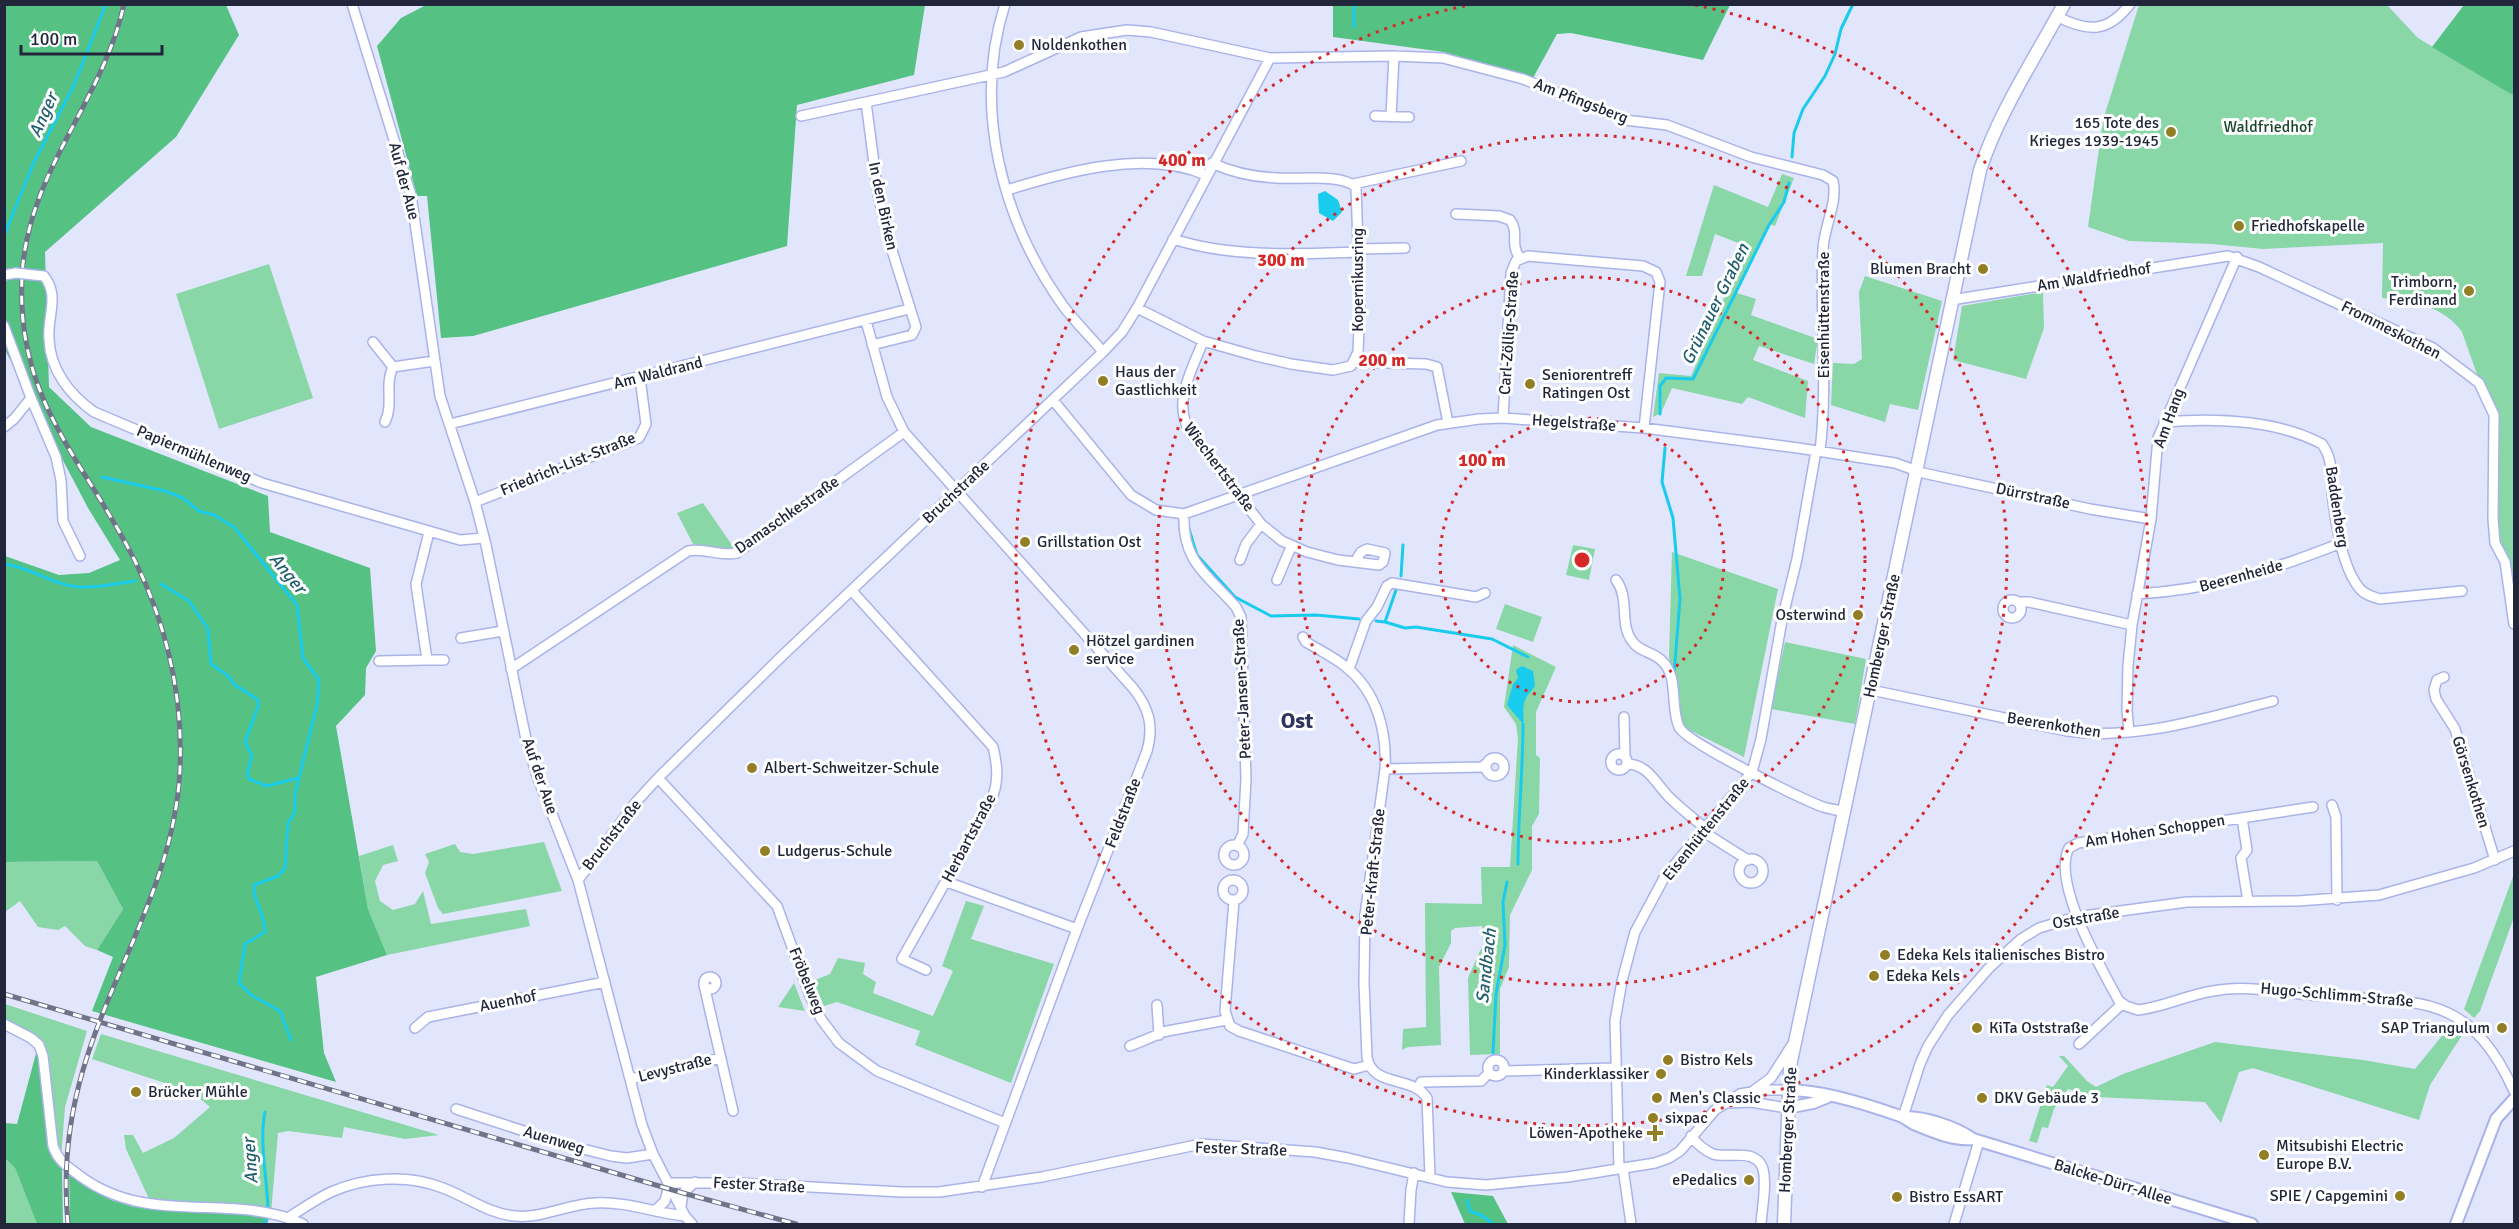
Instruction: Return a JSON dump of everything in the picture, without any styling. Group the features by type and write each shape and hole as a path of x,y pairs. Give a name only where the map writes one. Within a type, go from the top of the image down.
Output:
{"main road":[{"name":"Homberger Straße","path":"1784,1224 1788,1090 1795,1041 1980,170 1987,148 2064,4"}],"street":[{"name":"Auf der Aue","path":"352,4 411,195 440,396 475,502 537,776 578,880 642,1125 653,1154 692,1224"},
{"path":"1005,4 996,38 993,127 1007,190 1019,228 1035,262 1065,309 1103,352"},
{"path":"2058,17 2074,25 2096,28 2116,20 2130,4"},
{"name":"Am Pfingsberg","path":"993,75 1081,37 1127,30 1151,32 1270,58 1394,56 1443,58 1523,79 1625,120 1667,125 1751,157 1823,175 1833,181"},
{"path":"1391,116 1394,56"},
{"name":"Bruchstraße","path":"578,880 636,802 658,778 1122,332 1270,58"},
{"path":"801,116 993,75"},
{"name":"In den Birken","path":"866,102 878,194 890,244 915,324 915,332 872,345"},
{"path":"1375,116 1409,117"},
{"path":"1212,163 1237,174 1328,179 1353,184 1461,161"},
{"path":"1007,190 1070,171 1111,165 1185,168 1206,175"},
{"name":"Eisenhüttenstraße","path":"1631,1224 1621,1168 1615,1068 1615,1021 1622,981 1637,927 1665,876 1752,772 1818,451 1825,364 1823,249 1834,192 1833,181"},
{"name":"Kopernikusring","path":"1353,184 1358,193 1360,303 1358,352 1354,362"},
{"path":"1456,214 1499,216 1510,220 1515,228 1514,250 1520,258"},
{"path":"1173,239 1222,251 1359,251 1406,248"},
{"name":"Carl-Zöllig-Straße","path":"1503,418 1511,273 1514,264 1520,258 1528,256 1649,267 1656,272 1660,282 1644,428"},
{"name":"Am Waldfriedhof","path":"1951,300 2217,256 2237,257"},
{"name":"Am Hang","path":"2129,732 2128,666 2132,625 2151,519 2158,438 2237,257"},
{"name":"Frommeskothen","path":"2237,257 2433,348 2479,383 2494,415 2493,519 2495,543 2505,562 2514,624"},
{"name":"Papiermühlenweg","path":"4,275 16,273 44,276 51,285 53,296 48,338 51,357 73,395 94,412 262,483 429,532 466,541 484,538"},
{"path":"1137,308 1203,341 1291,364 1333,370 1345,368 1354,362 1426,364 1437,367 1448,423"},
{"path":"909,309 867,321 872,345 887,397 904,432 957,490"},
{"name":"Am Waldrand","path":"450,424 867,321"},
{"path":"4,326 56,457 61,480 63,521 80,556"},
{"name":"Wiechertstraße","path":"1203,341 1183,397 1183,419 1190,432 1261,524 1291,546 1321,556 1355,562"},
{"path":"373,342 393,367"},
{"path":"393,367 434,362"},
{"path":"385,422 389,413 388,377 393,367"},
{"name":"Friedrich-List-Straße","path":"475,502 639,438 646,424 640,378"},
{"path":"4,427 14,419 31,398"},
{"path":"1053,400 1138,501 1165,513 1184,514 1240,495"},
{"name":"Hegelstraße","path":"1240,495 1411,433 1448,423 1503,418 1644,428 1895,463 1916,471"},
{"name":"Baddenberg","path":"2164,422 2208,420 2252,424 2295,433 2322,444 2330,459 2332,493 2341,543 2360,589 2369,596 2380,599 2462,591"},
{"name":"Damaschkestraße","path":"511,669 688,551 701,550 723,555 737,554 904,432"},
{"name":"Dürrstraße","path":"1916,471 2090,509 2151,519"},
{"name":"Feldstraße","path":"957,490 1133,688 1146,707 1152,735 1077,929 982,1187"},
{"name":"Peter-Jansen-Straße","path":"1184,514 1184,541 1189,555 1236,607 1241,617 1246,779 1243,834 1237,846"},
{"name":"Wiechertstraße","path":"1240,560 1246,544 1261,524"},
{"path":"427,660 416,584 429,532"},
{"name":"Beerenheide","path":"2137,594 2175,592 2218,584 2260,573 2341,543"},
{"path":"1276,580 1291,546"},
{"path":"1616,580 1621,586 1626,604 1631,641 1638,648 1662,660 1669,671 1679,729 1683,734 1752,772 1824,807 1845,812"},
{"path":"1349,669 1366,621 1377,607 1387,586 1392,583 1476,597 1485,593"},
{"name":"Herbartstraße","path":"852,591 993,747 998,772 994,793 947,882 902,959 926,970"},
{"path":"2019,602 2029,602 2132,625"},
{"path":"461,638 503,631"},
{"name":"Peter-Kraft-Straße","path":"1303,637 1306,642 1349,669 1374,701 1383,726 1386,747 1385,769 1365,915 1364,983 1369,1065"},
{"path":"379,662 444,660"},
{"name":"Görsenkothen","path":"2444,677 2437,680 2434,690 2441,708 2455,729 2495,860"},
{"name":"Beerenkothen","path":"1871,690 2067,731 2098,734 2129,732 2273,701"},
{"path":"1624,717 1626,760 1641,767 1660,784 1667,796 1703,830 1748,860"},
{"path":"1385,769 1482,767 1487,764"},
{"name":"Fröbelweg","path":"658,778 777,906 810,996 821,1019 839,1043 877,1071 1005,1123"},
{"path":"2332,805 2336,817 2337,900"},
{"name":"Am Hohen Schoppen","path":"2076,917 2070,897 2066,859 2073,845 2313,807"},
{"name":"Am Hohen Schoppen","path":"2242,818 2247,850 2241,858 2248,901"},
{"name":"Peter-Jansen-Straße","path":"1237,846 1242,849 1244,856 1235,873 1224,855 1227,848 1237,846"},
{"name":"Oststraße","path":"1903,1117 1910,1089 1928,1046 1969,988 2010,948 2030,933 2049,924 2076,917 2187,902 2337,900 2379,896 2495,860 2514,851"},
{"path":"1235,873 1243,892 1240,898 1234,901 1227,899 1222,891 1235,873"},
{"path":"947,882 1077,929"},
{"path":"1234,901 1226,1020 1230,1026 1354,1069 1369,1065 1375,1074 1424,1093 1429,1106 1430,1177"},
{"path":"2076,917 2122,1004 2079,1044"},
{"name":"Auenhof","path":"415,1028 428,1017 605,981"},
{"name":"Levystraße","path":"704,985 733,1111"},
{"name":"Hugo-Schlimm-Straße","path":"2122,1004 2131,1008 2145,1009 2215,990 2252,988 2322,996 2421,1002 2451,1013 2474,1029 2492,1052 2514,1090"},
{"path":"1157,1005 1159,1035"},
{"path":"1130,1046 1140,1039 1159,1035 1162,1032 1226,1020"},
{"path":"4,1024 31,1038 39,1045 43,1056 53,1146 57,1158 90,1183 111,1196 136,1203 267,1214 303,1224"},
{"name":"Fester Straße","path":"1750,1092 1770,1078 1795,1041"},
{"name":"Levystraße","path":"630,1079 721,1058"},
{"path":"1418,1089 1421,1082 1481,1081 1490,1073 1488,1066 1494,1060 1501,1062 1503,1071 1615,1068"},
{"name":"Fester Straße","path":"669,1183 694,1182 939,1192 982,1187 1201,1144 1315,1152 1447,1182 1486,1185 1655,1163 1680,1151 1714,1110 1740,1094 1788,1090"},
{"name":"Balcke-Dürr-Allee","path":"1788,1090 1811,1091 1903,1117 1914,1116 1964,1133 1976,1140 2252,1224"},
{"path":"1726,1103 1751,1102 1787,1108 1813,1103 1828,1097"},
{"path":"2457,1224 2496,1119 2514,1099"},
{"name":"Auenweg","path":"456,1109 567,1145 611,1156 627,1158 653,1154"},
{"name":"Homberger Straße","path":"1691,1136 1698,1145 1715,1155 1742,1155 1755,1158 1760,1162 1764,1175 1761,1224"},
{"path":"1954,1224 1976,1140"},
{"path":"1409,1224 1414,1173"},
{"path":"288,1218 346,1186 392,1179 410,1180 442,1188 500,1214 518,1217 596,1203 614,1203 686,1216"},
{"name":"Fester Straße","path":"681,1206 683,1194 694,1182"},
{"path":"655,1211 669,1195 669,1183"}],"green space":[{"path":"4,5 226,5 239,35 176,137 45,252 49,387 91,427 268,496 270,532 370,568 376,651 366,668 365,695 336,726 368,909 387,955 316,977 324,1053 336,1082 92,1011 113,957 97,950 123,909 97,861 5,862 5,556 59,575 89,573 120,560 88,508 5,350"},
{"path":"426,5 925,5 914,75 797,105 787,246 473,336 441,338 427,196 417,196 377,46 401,18"},
{"path":"1333,5 1730,5 1703,60 1571,33 1557,34 1533,78 1444,52 1333,37"},
{"name":"Waldfriedhof","path":"2139,5 2387,5 2418,38 2514,96 2514,624 2505,562 2495,543 2496,428 2462,332 2455,323 2426,306 2382,298 2383,243 2263,249 2212,244 2129,241 2088,227 2103,120"},
{"path":"2464,5 2514,5 2514,96 2432,47"},
{"path":"1782,174 1794,178 1775,226 1770,224 1737,293 1756,299 1751,315 1818,339 1814,364 1759,346 1753,360 1808,381 1805,418 1748,397 1742,404 1672,388 1661,413 1653,417 1659,373 1691,376 1746,246 1715,234 1702,276 1686,276 1714,185 1768,207"},
{"path":"269,264 313,398 219,429 176,294"},
{"path":"1865,276 1942,301 1918,410 1890,404 1885,422 1831,405 1833,363 1854,364 1862,359 1859,292"},
{"path":"2043,292 2044,328 2026,379 1953,360 1962,306"},
{"path":"703,503 734,548 726,550 693,544 677,513"},
{"path":"1573,545 1595,549 1589,580 1566,575"},
{"path":"1672,552 1778,589 1744,757 1681,726 1669,656"},
{"path":"1505,604 1542,617 1533,642 1496,629"},
{"path":"1785,642 1866,659 1855,724 1771,709"},
{"path":"1513,645 1556,667 1536,712 1536,755 1540,758 1539,814 1532,826 1532,870 1510,915 1509,967 1500,989 1500,1054 1470,1055 1468,978 1483,944 1482,926 1455,928 1451,931 1451,943 1439,967 1441,1045 1408,1047 1402,1050 1403,1029 1426,1027 1425,903 1482,904 1481,867 1510,867 1518,738 1516,724 1504,707"},
{"path":"544,842 562,891 443,914 438,908 425,873 429,862 425,854 455,844 460,852 473,854"},
{"path":"393,845 398,861 383,865 375,881 380,901 393,910 415,904 423,891 431,924 526,909 530,926 387,955 368,909 359,856"},
{"path":"97,861 123,909 97,950 85,946 65,926 58,930 38,927 20,901 5,912 5,862"},
{"path":"2514,874 2514,917 2480,1011 2474,1018 2464,1009"},
{"path":"966,901 984,906 971,939 1054,964 1011,1083 915,1045 920,1031 837,1002 824,1006 813,981 830,974 838,958 865,963 863,974 876,982 873,993 933,1016 953,971 942,966"},
{"path":"794,983 805,1011 778,1007"},
{"path":"5,1004 87,1031 65,1107 61,1158 58,1156 40,1045 5,1024"},
{"path":"2454,1021 2466,1029 2430,1085 2419,1120 2253,1068 2239,1072 2221,1123 2205,1102 2095,1097 2068,1089 2054,1109 2048,1128 2042,1127 2037,1143 2029,1141 2047,1085 2053,1087 2068,1066 2059,1056 2064,1056 2087,1081 2096,1087 2123,1074 2215,1042 2363,1060 2415,1069"},
{"path":"101,1034 439,1135 405,1139 344,1127 342,1138 288,1131 278,1133 271,1213 150,1201 126,1149 124,1135 133,1135 143,1153 174,1138 210,1107 192,1092 92,1059"},
{"path":"38,1046 50,1147 62,1167 63,1224 37,1224 15,1168 5,1159 4,1123 17,1124"},
{"path":"4,1159 15,1168 37,1224 5,1224"},
{"path":"69,1175 111,1200 134,1207 270,1216 267,1224 70,1224"},
{"path":"1451,1192 1493,1196 1508,1224 1465,1224"}],"water":[{"path":"1325,191 1338,200 1342,212 1333,221 1319,213 1318,194"},
{"path":"1522,666 1533,671 1535,686 1527,696 1523,707 1523,724 1507,705 1513,684 1518,678 1516,670"}],"waterway":[{"name":"Anger","path":"4,236 33,164 74,85 106,4"},
{"path":"1354,4 1354,27"},
{"name":"Grünauer Graben","path":"1792,157 1794,133 1803,109 1825,76 1835,54 1841,29 1853,4"},
{"name":"Grünauer Graben","path":"1660,414 1660,386 1666,378 1693,379 1769,225 1784,202 1789,183"},
{"name":"Grünauer Graben","path":"1665,448 1662,482 1673,518 1680,599 1674,675"},
{"name":"Anger","path":"102,477 165,491 183,498 199,511 214,515 234,527 297,605 303,658 319,680 317,705 295,794 295,812 288,823 285,868 278,876 254,885 255,898 264,920 265,932 245,944 239,983 251,995 280,1011 291,1040"},
{"path":"1188,526 1197,555 1235,597 1271,616 1316,615 1359,619"},
{"path":"1401,576 1403,545"},
{"name":"Anger","path":"4,564 72,586 95,587 135,581"},
{"name":"Anger","path":"161,584 189,601 208,629 211,664 227,675 235,685 257,699 259,704 245,742 252,755 247,774 249,779 267,786 298,778"},
{"path":"1396,590 1385,622 1405,628 1416,627 1492,639 1528,657"},
{"path":"1376,621 1385,622"},
{"name":"Sandbach","path":"1518,864 1523,724"},
{"name":"Sandbach","path":"1493,1053 1496,994 1505,945 1503,902 1507,882"},
{"name":"Anger","path":"265,1112 263,1147 268,1208"},
{"name":"Sandbach","path":"1467,1200 1470,1211 1483,1216 1493,1224"},
{"name":"Anger","path":"264,1224 266,1220"}],"railway":[{"path":"68,1224 66,1185 68,1147 78,1089 110,995 155,886 176,810 180,769 176,689 171,662 156,611 135,561 57,428 30,360 23,321 22,277 27,239 37,203 100,73 114,40 124,4"},
{"path":"4,994 796,1224"}],"place":[{"name":"Noldenkothen","path":"1019,45"},
{"name":"165 Tote des Krieges 1939-1945","path":"2171,132"},
{"name":"Friedhofskapelle","path":"2239,226"},
{"name":"Blumen Bracht","path":"1983,269"},
{"name":"Trimborn, Ferdinand","path":"2469,291"},
{"name":"Haus der Gastlichkeit","path":"1103,381"},
{"name":"Seniorentreff Ratingen Ost","path":"1530,384"},
{"name":"Grillstation Ost","path":"1025,542"},
{"name":"Osterwind","path":"1858,615"},
{"name":"Hötzel gardinen service","path":"1074,650"},
{"name":"Albert-Schweitzer-Schule","path":"752,768"},
{"name":"Ludgerus-Schule","path":"765,851"},
{"name":"Edeka Kels italienisches Bistro","path":"1885,955"},
{"name":"Edeka Kels","path":"1874,976"},
{"name":"KiTa Oststraße","path":"1977,1028"},
{"name":"SAP Triangulum","path":"2502,1028"},
{"name":"Bistro Kels","path":"1668,1060"},
{"name":"Kinderklassiker","path":"1661,1074"},
{"name":"Brücker Mühle","path":"136,1092"},
{"name":"Men's Classic","path":"1657,1098"},
{"name":"DKV Gebäude 3","path":"1982,1098"},
{"name":"sixpac","path":"1653,1118"},
{"name":"Löwen-Apotheke","path":"1655,1133"},
{"name":"Mitsubishi Electric Europe B.V.","path":"2264,1155"},
{"name":"ePedalics","path":"1749,1180"},
{"name":"SPIE / Capgemini","path":"2400,1196"},
{"name":"Bistro EssART","path":"1897,1197"}],"district":[{"name":"Ost","path":"1297,720"}]}
